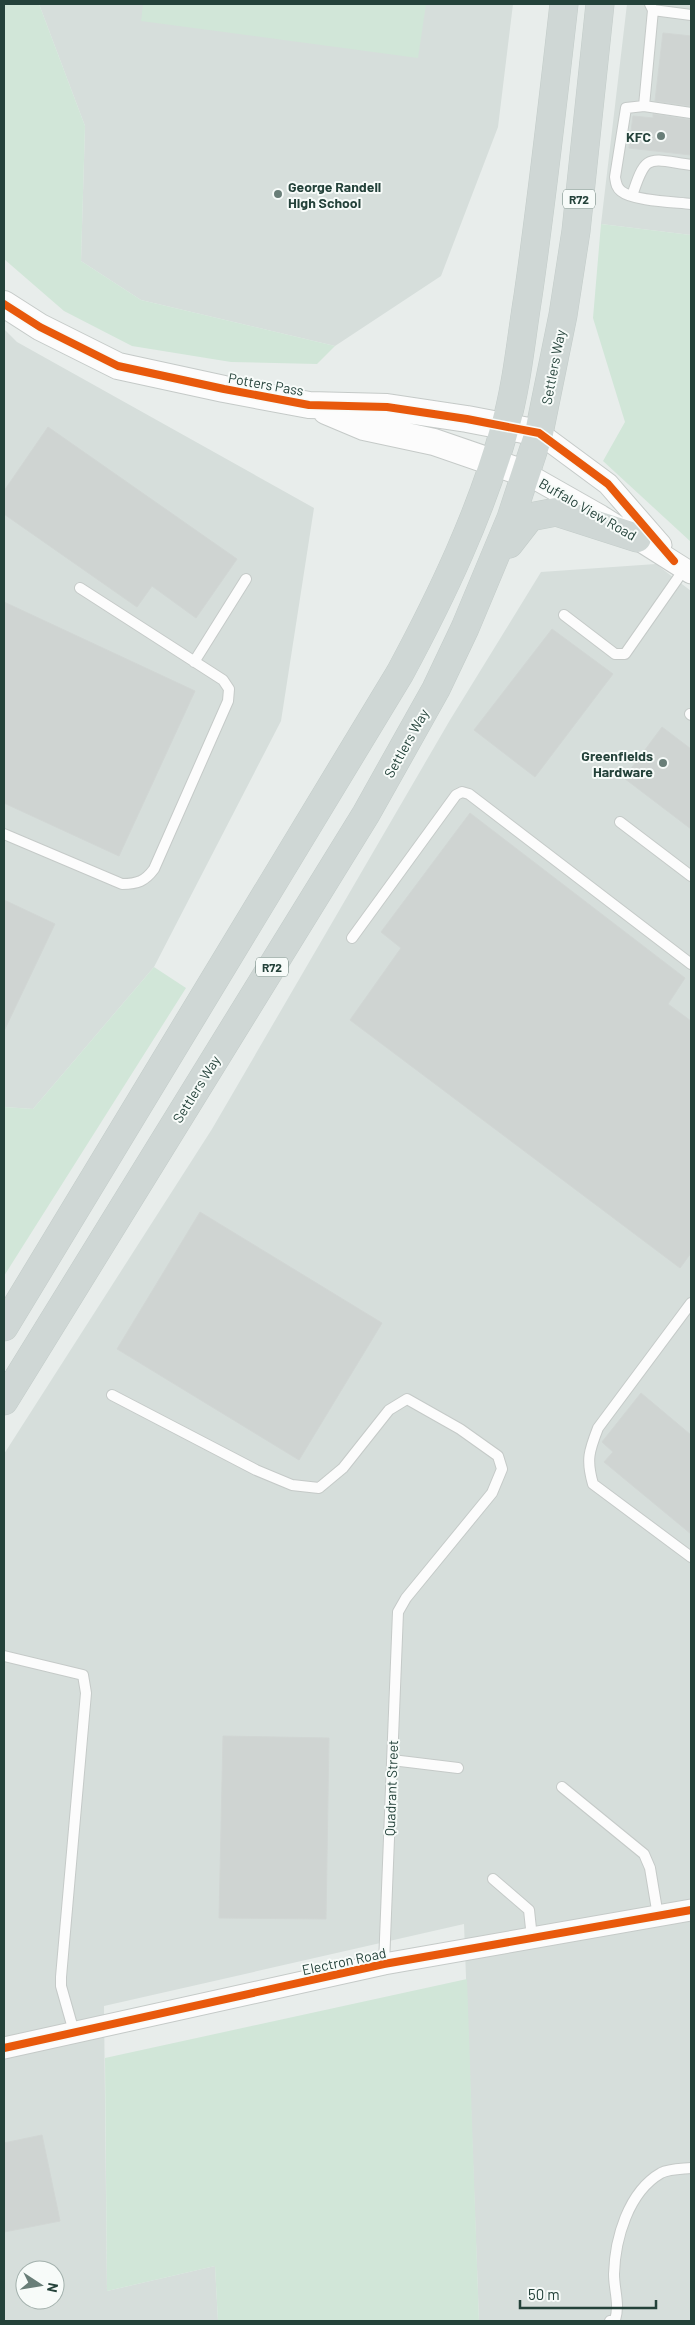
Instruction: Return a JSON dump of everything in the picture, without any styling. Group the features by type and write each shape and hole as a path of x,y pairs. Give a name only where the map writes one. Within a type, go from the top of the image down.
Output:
{"main road":[{"name":"R72","path":"4,1327 400,673 432,612 474,517 505,426 538,227 564,4"},
{"name":"Settlers Way","path":"4,1401 366,814 436,689 465,628 527,474 539,433 563,315 576,231 600,4"},
{"path":"465,628 513,536 530,517 556,512 637,538"}],"street":[{"name":"Potters Pass","path":"4,304 40,327 118,366 309,405 387,407 539,433"},
{"name":"Potters Pass","path":"309,405 364,427 434,442 493,464 527,474"},
{"name":"Buffalo View Road","path":"539,433 608,484 683,567"},
{"name":"Buffalo View Road","path":"527,474 683,567"},
{"name":"Electron Road","path":"4,2048 384,1964 691,1910"}],"lane":[{"path":"644,106 651,7 678,8 691,14"},
{"path":"691,113 644,106 626,108 616,186 622,192 632,196 691,204"},
{"path":"632,196 642,166 649,162 657,161 691,165"},
{"path":"564,615 615,654 625,654 683,567"},
{"path":"194,662 246,579"},
{"path":"4,834 122,884 134,884 146,880 154,869 228,701 229,689 223,680 80,588"},
{"path":"352,938 456,795 462,792 468,794 691,964"},
{"path":"620,822 691,876"},
{"path":"691,1303 598,1428 590,1450 588,1466 593,1484 691,1557"},
{"name":"Quadrant Street","path":"112,1395 225,1454 292,1485 319,1488 342,1468 389,1410 406,1399 460,1429 498,1456 502,1469 492,1493 406,1598 398,1612 384,1964"},
{"path":"4,1656 83,1676 86,1693 61,1977 61,1986 74,2032"},
{"path":"392,1760 458,1768"},
{"path":"562,1787 644,1854 650,1868 658,1916"},
{"path":"493,1880 529,1910 532,1938"},
{"path":"610,2321 616,2320 618,2308 614,2274 620,2234 631,2204 646,2186 662,2173 691,2168"}],"shaded area":[{"name":"George Randell High School","path":"39,4 513,4 498,127 441,276 335,346 141,300 81,261 85,126"},
{"path":"627,4 691,4 691,235 601,224"},
{"path":"4,329 17,342 314,508 281,721 154,967 33,1109 4,1107"},
{"path":"656,564 691,591 691,2321 479,2321 464,1924 104,2006 107,2291 215,2266 218,2321 4,2321 4,1454 212,1129 450,720 541,572"}],"green space":[{"path":"4,4 39,4 85,126 81,261 141,300 335,346 317,364 231,362 132,346 64,311 4,259"},
{"path":"143,4 426,4 418,58 141,21"},
{"path":"601,224 691,235 691,542 603,461 625,422 593,318"},
{"path":"154,967 186,988 4,1276 4,1107 33,1109"},
{"path":"467,1979 479,2321 218,2321 215,2266 107,2291 105,2058"}],"building":[{"path":"663,33 691,36 691,106 655,101"},
{"name":"KFC","path":"653,114 691,120 691,155 629,148 633,116 653,118"},
{"path":"48,427 237,559 196,618 152,586 137,607 4,514 4,491"},
{"path":"4,602 195,691 119,856 4,803"},
{"path":"552,629 613,674 535,777 474,730"},
{"name":"Greenfields Hardware","path":"662,727 691,749 691,829 624,778"},
{"path":"470,813 685,978 668,1004 691,1021 691,1253 680,1268 350,1020 401,948 381,932"},
{"path":"4,900 55,924 4,1031"},
{"path":"200,1212 382,1323 299,1460 117,1349"},
{"path":"641,1393 691,1435 691,1534 604,1462 613,1452 602,1442"},
{"path":"223,1736 329,1738 326,1919 219,1918"},
{"path":"42,2135 60,2221 4,2232 4,2143"}],"cycle path":[{"path":"4,304 40,327 118,366 309,405 387,407 467,419 539,433 608,484 674,561"},
{"path":"4,2048 384,1964 691,1910"}],"place":[{"name":"KFC","path":"661,136"},
{"name":"George Randell High School","path":"278,194"},
{"name":"Greenfields Hardware","path":"663,763"}]}
